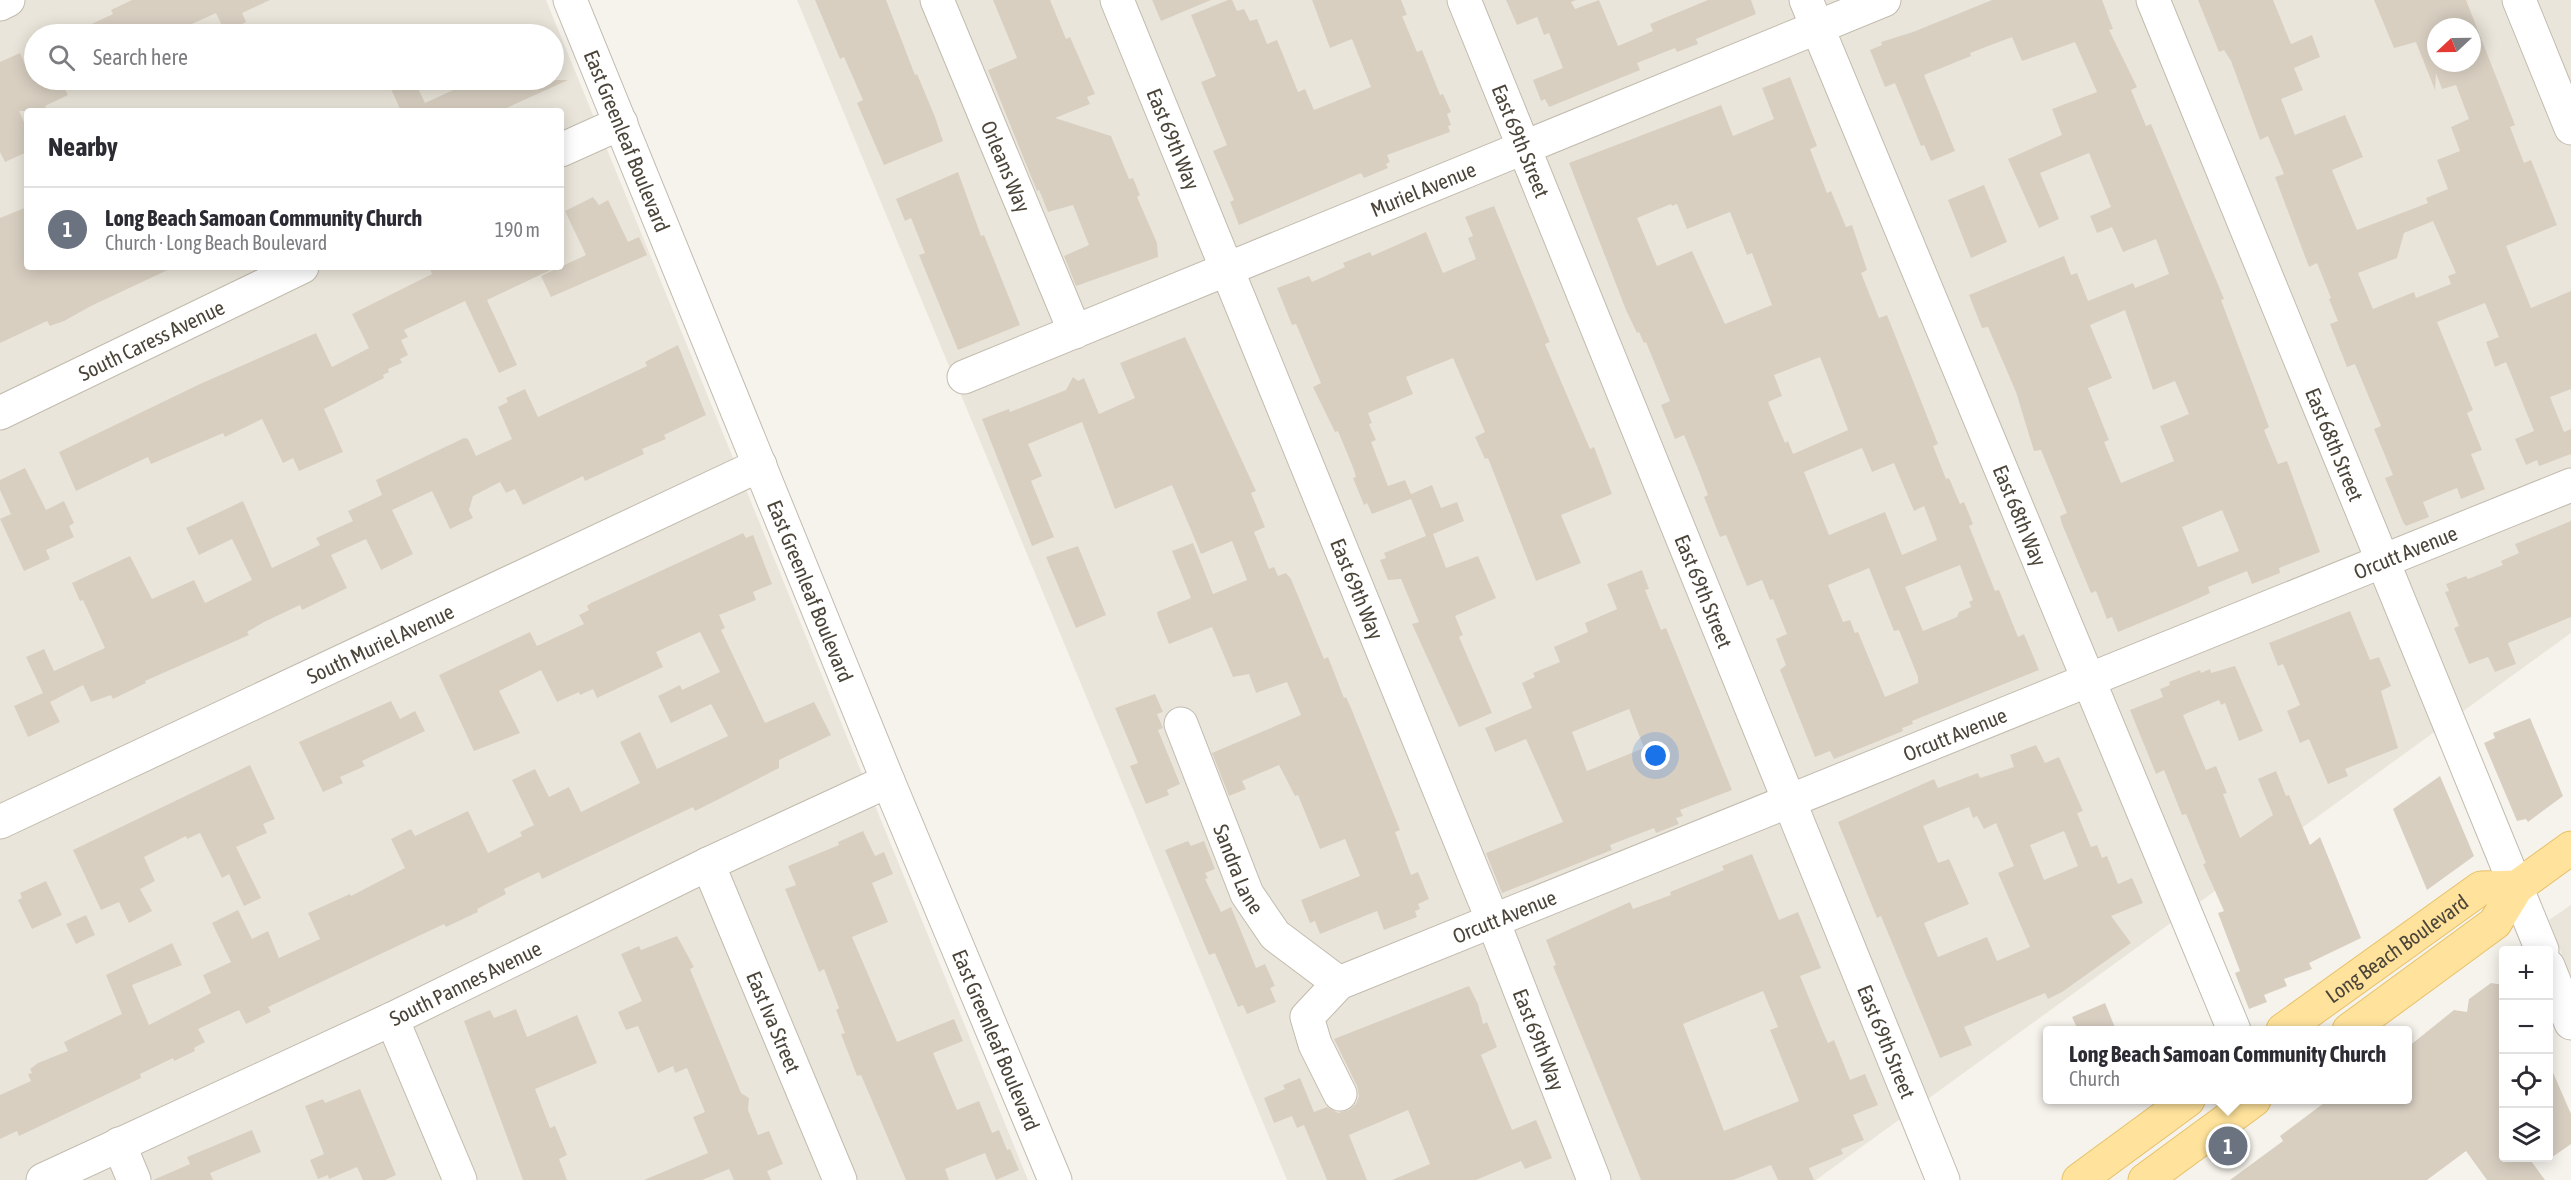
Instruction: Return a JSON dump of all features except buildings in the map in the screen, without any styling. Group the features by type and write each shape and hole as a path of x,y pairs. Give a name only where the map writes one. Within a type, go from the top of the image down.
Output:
{"main road":[{"name":"Long Beach Boulevard","path":"2354,1026 2495,923 2517,887 2571,849"},
{"name":"Long Beach Boulevard","path":"2289,1026 2481,888 2517,887"},
{"path":"2079,1180 2183,1104"},
{"path":"2145,1180 2249,1104"}],"street":[{"path":"0,4 8,0"},
{"name":"East Greenleaf Boulevard","path":"570,0 888,781 1054,1180"},
{"name":"Orleans Way","path":"937,0 1075,332"},
{"name":"East 69th Way","path":"1118,0 1493,921 1594,1180"},
{"name":"East 69th Street","path":"1464,0 1943,1180"},
{"name":"Muriel Avenue","path":"964,377 1523,148 1811,14 1884,0"},
{"name":"East 68th Street","path":"2153,0 2540,946"},
{"path":"2519,0 2571,128"},
{"name":"East 68th Way","path":"1811,14 2232,1026"},
{"path":"564,149 621,123"},
{"name":"South Caress Avenue","path":"0,413 296,270"},
{"name":"South Muriel Avenue","path":"0,822 760,465"},
{"name":"Orcutt Avenue","path":"1339,983 2571,485"},
{"name":"Sandra Lane","path":"1181,724 1247,894 1275,934 1339,983"},
{"name":"South Pannes Avenue","path":"43,1180 392,1019 708,864 888,781"},
{"name":"East Iva Street","path":"708,864 840,1180"},
{"path":"2553,978 2571,1023"},
{"path":"1339,983 1307,1017 1315,1044 1340,1094"},
{"path":"392,1019 460,1180"},
{"path":"119,1144 134,1180"}],"shaded area":[{"path":"0,0 546,0 556,24 24,24 24,90 564,90 564,44 1028,1180 0,1180"},
{"path":"797,0 2571,0 2571,633 1816,1180 1287,1180"},
{"path":"2571,905 2571,979 2549,920"}],"place":[{"name":"Long Beach Samoan Community Church","path":"2228,1146"}]}
